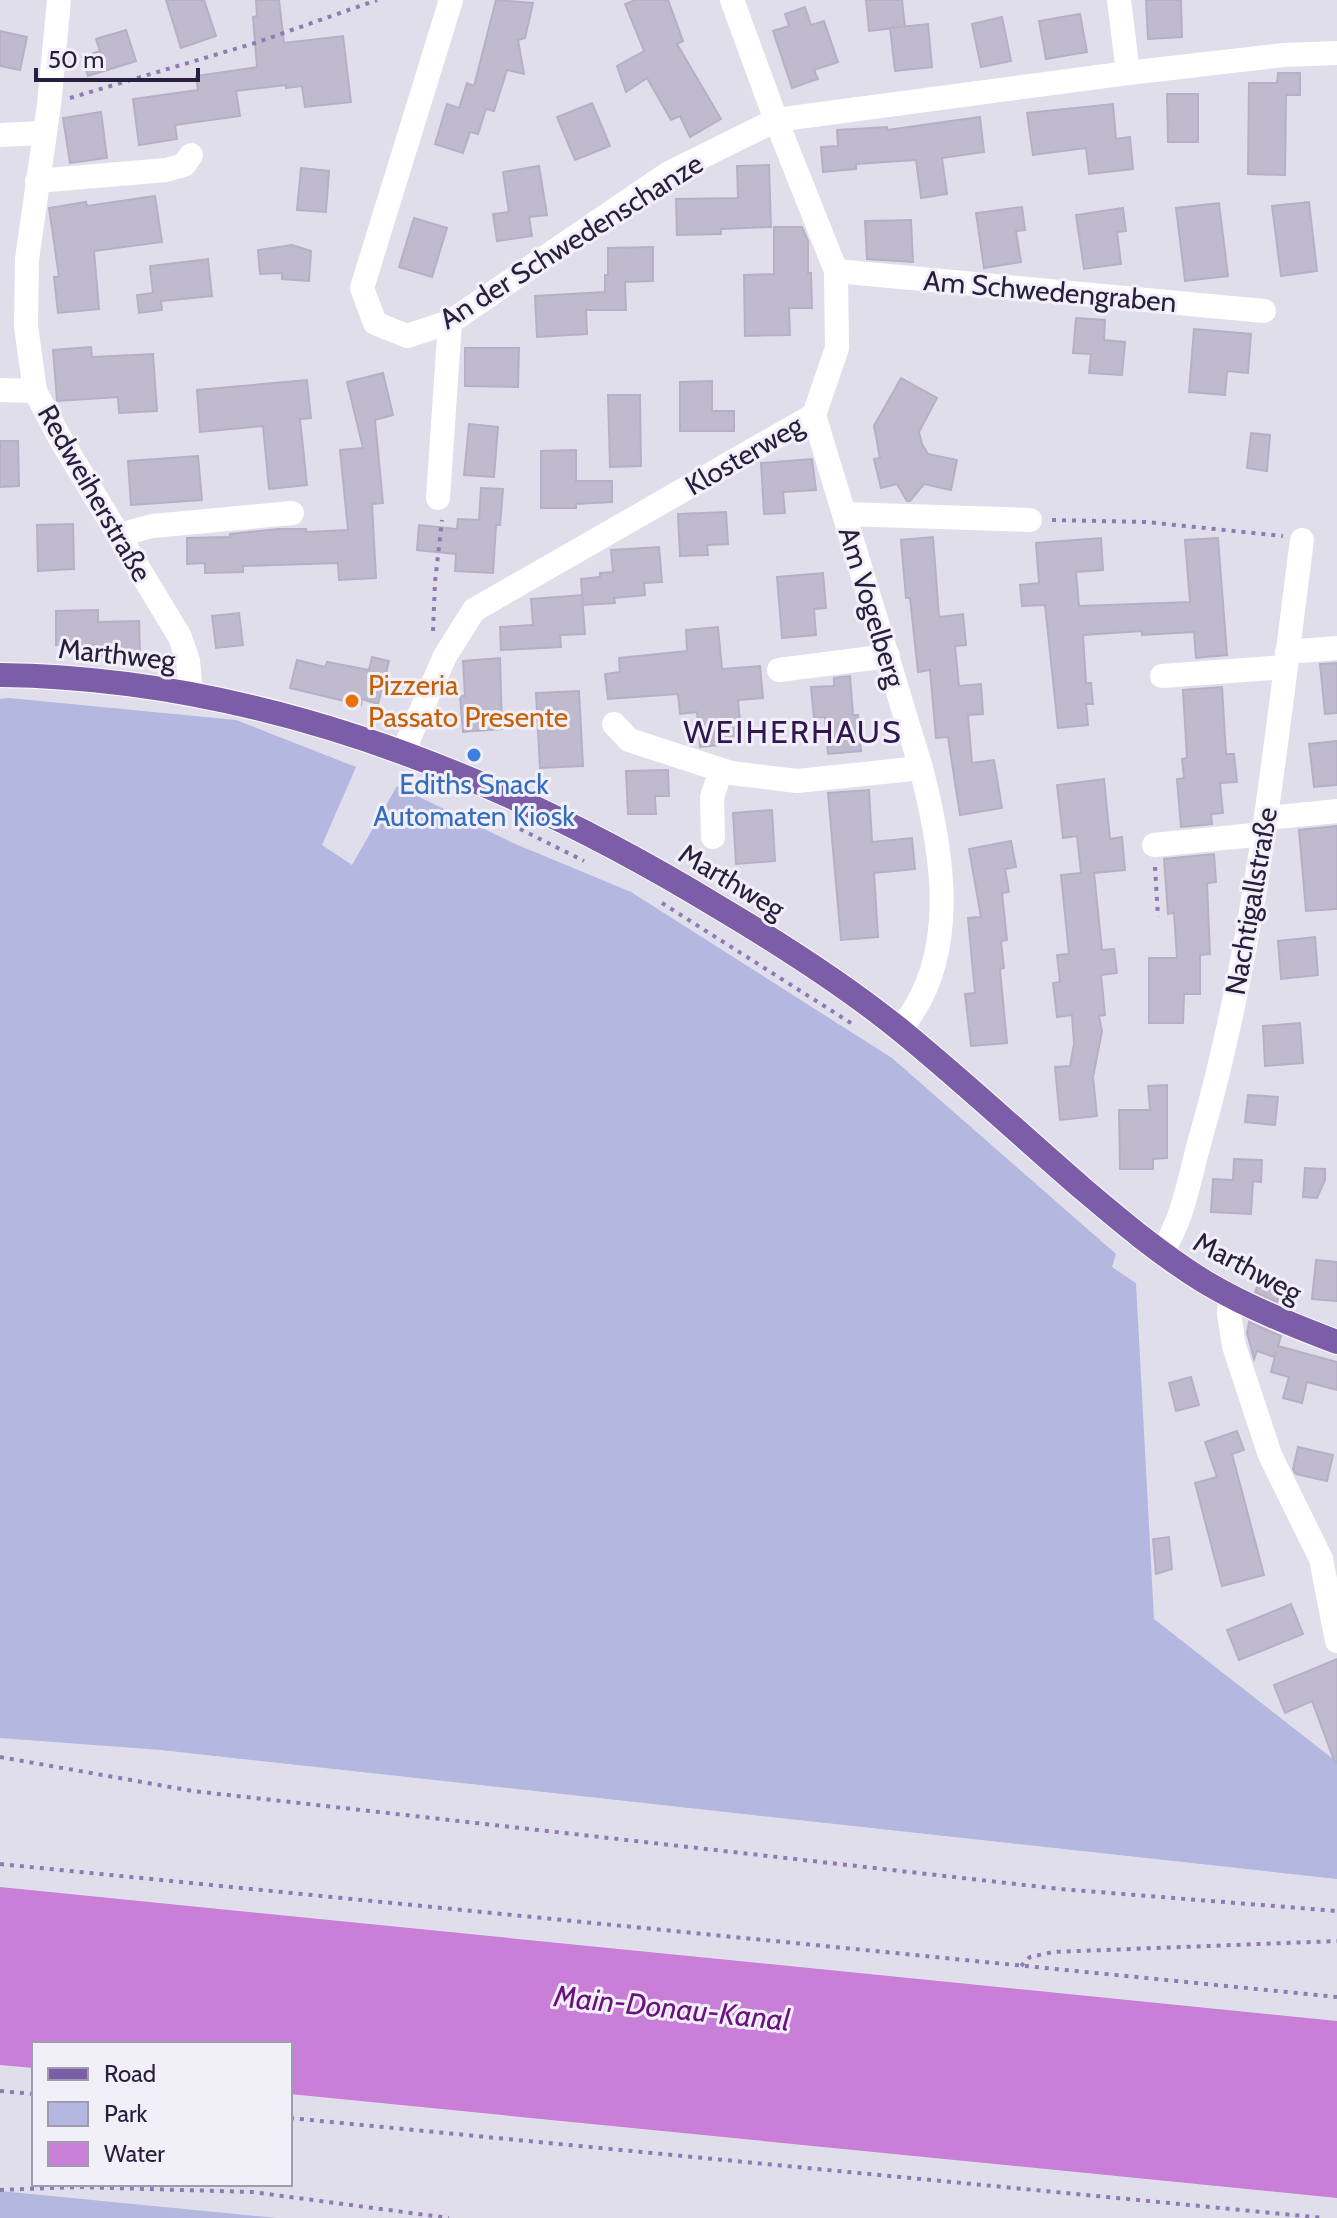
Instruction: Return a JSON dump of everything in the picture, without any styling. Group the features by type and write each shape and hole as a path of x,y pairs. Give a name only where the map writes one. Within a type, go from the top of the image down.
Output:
{"main road":[{"name":"Marthweg","path":"0,675 109,681 191,693 266,710 403,752 544,811 650,867 790,951 900,1029 1161,1253 1230,1297 1337,1342"}],"street":[{"name":"Redweiherstraße","path":"59,0 27,272 26,326 35,391 61,440 180,637 188,661 191,693"},
{"name":"An der Schwedenschanze","path":"451,0 362,288 375,323 407,336 450,322 669,173 776,120 1128,73 1284,55 1337,53"},
{"name":"Klosterweg","path":"403,752 445,656 474,610 814,415 837,348 836,271 732,0"},
{"path":"1119,0 1128,73"},
{"path":"0,135 44,133"},
{"path":"37,181 166,170 184,165 191,155"},
{"name":"Am Schwedengraben","path":"836,271 1264,311"},
{"path":"438,498 450,322"},
{"path":"0,390 35,391"},
{"name":"Am Vogelberg","path":"814,415 921,768 941,865 940,928 933,965 923,998 900,1029"},
{"path":"119,535 152,526 292,513"},
{"path":"844,514 1030,520"},
{"name":"Nachtigallstraße","path":"1161,1253 1172,1237 1184,1201 1219,1072 1266,826 1302,540"},
{"path":"1162,676 1286,659 1337,648"},
{"path":"779,670 888,656"},
{"path":"614,724 629,740 721,770 797,781 921,768"},
{"path":"713,837 712,797 721,770"},
{"path":"1154,845 1337,811"},
{"path":"1230,1297 1234,1346 1270,1455 1329,1561 1337,1641"}],"path":[{"path":"49,105 255,43 377,0"},
{"path":"438,498 443,509 435,582 433,644 445,656"},
{"path":"1030,520 1146,522 1302,540"},
{"path":"510,824 593,865"},
{"path":"1154,845 1158,917"},
{"path":"661,903 859,1028"},
{"path":"0,1757 193,1791 1060,1889 1337,1911"},
{"path":"0,1864 1337,1997"},
{"path":"1021,1966 1030,1957 1053,1952 1337,1941"},
{"path":"0,2091 32,2094"},
{"path":"292,2118 1324,2218"},
{"path":"0,2190 78,2187 252,2192 449,2218"}],"green space":[{"path":"0,699 236,720 356,767 322,845 352,865 397,786 513,843 631,892 892,1058 1116,1254 1112,1267 1136,1283 1154,1619 1337,1762 1337,1879 161,1750 0,1738"},
{"path":"0,2191 277,2218 0,2218"}],"water":[{"name":"Main-Donau-Kanal","path":"0,1887 1337,2021 1337,2198 292,2094 292,2042 32,2042 32,2068 0,2065"}],"building":[{"path":"166,0 204,0 216,36 181,48"},
{"path":"256,0 279,0 284,43 343,36 351,102 305,107 302,86 236,91 240,116 175,125 177,139 139,145 133,99 198,90 196,76 257,67 253,17 257,16"},
{"path":"496,0 533,3 525,38 518,40 524,74 507,70 494,111 486,109 478,134 470,132 463,153 435,144 447,104 459,108 467,83 474,86"},
{"path":"635,0 668,0 683,41 677,44 721,119 690,137 680,116 671,120 647,78 626,92 617,66 644,51 625,4"},
{"path":"866,0 902,0 905,27 869,31"},
{"path":"1146,0 1181,0 1182,37 1148,39"},
{"path":"805,7 811,25 824,21 838,62 814,70 818,79 792,88 773,31 789,26 785,14"},
{"path":"1080,14 1087,52 1046,59 1039,21"},
{"path":"1002,17 1011,61 981,67 972,24"},
{"path":"928,24 932,67 895,71 890,28"},
{"path":"126,30 136,61 88,76 82,57 100,51 96,39"},
{"path":"0,31 27,37 20,70 0,66"},
{"path":"1278,73 1300,73 1300,95 1286,95 1285,175 1248,174 1249,83 1277,83"},
{"path":"1167,94 1198,94 1198,142 1168,142"},
{"path":"592,103 610,146 575,160 557,117"},
{"path":"1113,104 1116,139 1130,137 1133,169 1089,174 1086,148 1033,155 1027,113"},
{"path":"101,112 107,158 70,163 63,118"},
{"path":"980,117 984,152 942,158 947,194 921,198 916,160 856,164 856,169 823,172 821,147 838,146 837,130 887,127 887,130"},
{"path":"769,165 771,227 721,229 721,234 677,235 676,199 738,198 737,166"},
{"path":"539,166 547,215 529,217 532,236 497,241 493,214 509,212 503,172"},
{"path":"301,168 329,171 326,212 297,210"},
{"path":"155,196 162,242 94,251 99,309 58,313 54,277 59,277 49,208"},
{"path":"1309,202 1317,271 1281,276 1272,206"},
{"path":"1219,203 1228,276 1185,281 1176,208"},
{"path":"1022,207 1025,230 1016,231 1021,262 984,268 976,213"},
{"path":"1123,208 1126,231 1117,232 1121,264 1084,269 1076,215"},
{"path":"414,218 447,228 432,277 399,267"},
{"path":"911,220 913,262 867,259 865,221"},
{"path":"774,227 802,227 808,241 812,308 789,308 790,335 745,336 744,275 774,274"},
{"path":"292,245 311,251 309,281 282,279 282,273 260,274 258,250"},
{"path":"653,247 653,281 625,282 626,310 586,310 587,334 537,337 535,296 605,292 608,248"},
{"path":"208,259 212,296 161,301 162,310 139,313 137,295 153,293 150,266"},
{"path":"1076,318 1105,320 1104,340 1125,342 1122,375 1089,373 1091,354 1073,353"},
{"path":"1194,329 1251,334 1248,373 1227,371 1225,395 1189,392"},
{"path":"91,347 92,357 153,354 157,411 119,413 118,397 57,401 53,350"},
{"path":"465,348 519,348 518,387 465,386"},
{"path":"383,373 393,415 375,420 383,503 372,504 376,578 339,580 338,563 243,566 243,572 205,573 205,563 187,564 187,538 230,537 230,534 279,529 306,529 306,532 348,530 340,450 363,448 347,382"},
{"path":"901,378 937,398 919,432 928,454 957,460 951,490 924,484 910,501 897,484 881,488 874,459 880,458 874,426"},
{"path":"307,380 311,418 300,419 307,485 269,489 263,426 200,432 197,390"},
{"path":"712,381 712,411 734,411 734,431 680,431 680,382"},
{"path":"608,395 640,395 641,466 610,467"},
{"path":"469,424 498,427 494,477 464,475"},
{"path":"1251,433 1270,435 1267,471 1247,468"},
{"path":"0,441 18,441 19,486 0,487"},
{"path":"576,450 576,481 612,481 612,502 576,504 576,508 541,508 541,451"},
{"path":"198,456 202,500 131,505 128,461"},
{"path":"812,459 816,490 783,492 785,513 764,514 761,463"},
{"path":"481,488 503,489 500,525 496,525 493,573 455,571 456,554 417,550 419,525 457,529 458,519 479,520"},
{"path":"726,512 728,544 707,545 708,555 680,556 678,514"},
{"path":"73,524 74,569 38,571 37,525"},
{"path":"933,537 939,617 963,614 966,645 955,646 959,686 981,684 983,714 968,715 972,763 994,760 1002,808 960,815 948,737 936,738 930,670 918,672 910,598 906,598 901,540"},
{"path":"1101,538 1103,570 1076,572 1079,606 1190,602 1185,540 1218,538 1227,655 1196,658 1194,632 1142,635 1142,631 1083,635 1086,683 1091,683 1093,704 1086,704 1088,725 1058,728 1045,605 1022,606 1020,585 1039,583 1036,543"},
{"path":"659,547 662,582 644,583 645,595 614,598 615,603 583,605 581,579 613,572 611,550"},
{"path":"823,573 826,608 814,609 816,635 782,638 777,577"},
{"path":"582,595 585,634 560,635 561,647 501,650 500,627 533,625 531,599"},
{"path":"98,610 98,622 139,621 140,655 96,656 96,645 56,645 56,611"},
{"path":"239,613 243,645 216,648 212,616"},
{"path":"718,627 722,669 760,666 763,698 738,700 742,743 700,747 697,712 680,714 678,694 608,699 605,674 620,672 619,658 687,651 686,630"},
{"path":"372,657 389,661 378,704 362,699 361,705 290,688 297,660 325,667 327,662 369,670"},
{"path":"500,658 502,729 463,732 460,696 465,696 463,661"},
{"path":"1337,663 1337,713 1325,714 1320,664"},
{"path":"850,676 853,715 858,715 861,751 828,754 825,717 814,718 811,687 834,686 834,678"},
{"path":"1222,687 1226,754 1234,754 1237,782 1220,783 1223,813 1211,814 1212,824 1181,827 1177,779 1184,778 1182,759 1187,758 1183,690"},
{"path":"579,691 583,766 540,768 536,693"},
{"path":"1337,741 1337,785 1314,787 1309,744"},
{"path":"668,770 669,796 655,796 656,814 628,814 626,771"},
{"path":"1104,779 1110,839 1122,837 1125,870 1094,873 1102,950 1114,949 1117,973 1101,975 1105,1015 1099,1016 1102,1031 1093,1077 1097,1116 1060,1120 1055,1067 1070,1066 1074,1044 1072,1015 1057,1017 1053,983 1060,982 1057,955 1069,954 1061,875 1081,873 1077,836 1063,838 1057,785"},
{"path":"869,790 872,842 912,838 915,869 874,873 878,937 841,940 828,793"},
{"path":"772,810 775,861 736,864 733,813"},
{"path":"1337,826 1337,909 1306,911 1299,830"},
{"path":"1011,841 1016,867 1005,869 1009,892 1002,893 1007,940 1001,941 1004,968 1000,969 1007,1043 971,1046 965,994 975,993 968,918 981,917 969,849"},
{"path":"1214,854 1216,882 1207,883 1210,954 1200,955 1200,994 1184,994 1183,1023 1149,1023 1149,958 1177,958 1174,913 1168,914 1164,859"},
{"path":"1315,937 1318,975 1281,979 1278,941"},
{"path":"1300,1023 1303,1063 1265,1066 1263,1026"},
{"path":"1167,1085 1167,1158 1153,1159 1153,1169 1120,1169 1119,1110 1150,1110 1148,1086"},
{"path":"1248,1095 1278,1097 1275,1125 1245,1122"},
{"path":"1234,1159 1262,1160 1261,1182 1253,1181 1251,1214 1211,1212 1213,1179 1233,1180"},
{"path":"1305,1168 1325,1169 1325,1180 1317,1198 1303,1197"},
{"path":"1316,1260 1337,1262 1337,1301 1312,1299"},
{"path":"1263,1272 1285,1280 1277,1302 1255,1292"},
{"path":"1249,1322 1281,1336 1278,1346 1337,1362 1337,1390 1307,1382 1302,1403 1283,1398 1289,1377 1271,1372 1276,1352 1274,1357 1257,1351 1254,1359 1247,1333"},
{"path":"1191,1377 1199,1405 1176,1411 1169,1383"},
{"path":"1237,1431 1244,1450 1232,1454 1264,1575 1222,1586 1195,1483 1217,1477 1205,1442"},
{"path":"1298,1447 1333,1455 1327,1481 1296,1474 1293,1469"},
{"path":"1169,1537 1172,1569 1156,1574 1153,1539"},
{"path":"1291,1604 1303,1634 1239,1660 1227,1630"},
{"path":"1337,1659 1335,1763 1312,1701 1285,1713 1274,1685"}],"place":[{"name":"Pizzeria Passato Presente","path":"352,701"},
{"name":"Ediths Snack Automaten Kiosk","path":"474,755"}],"district":[{"name":"WEIHERHAUS","path":"793,731"}]}
